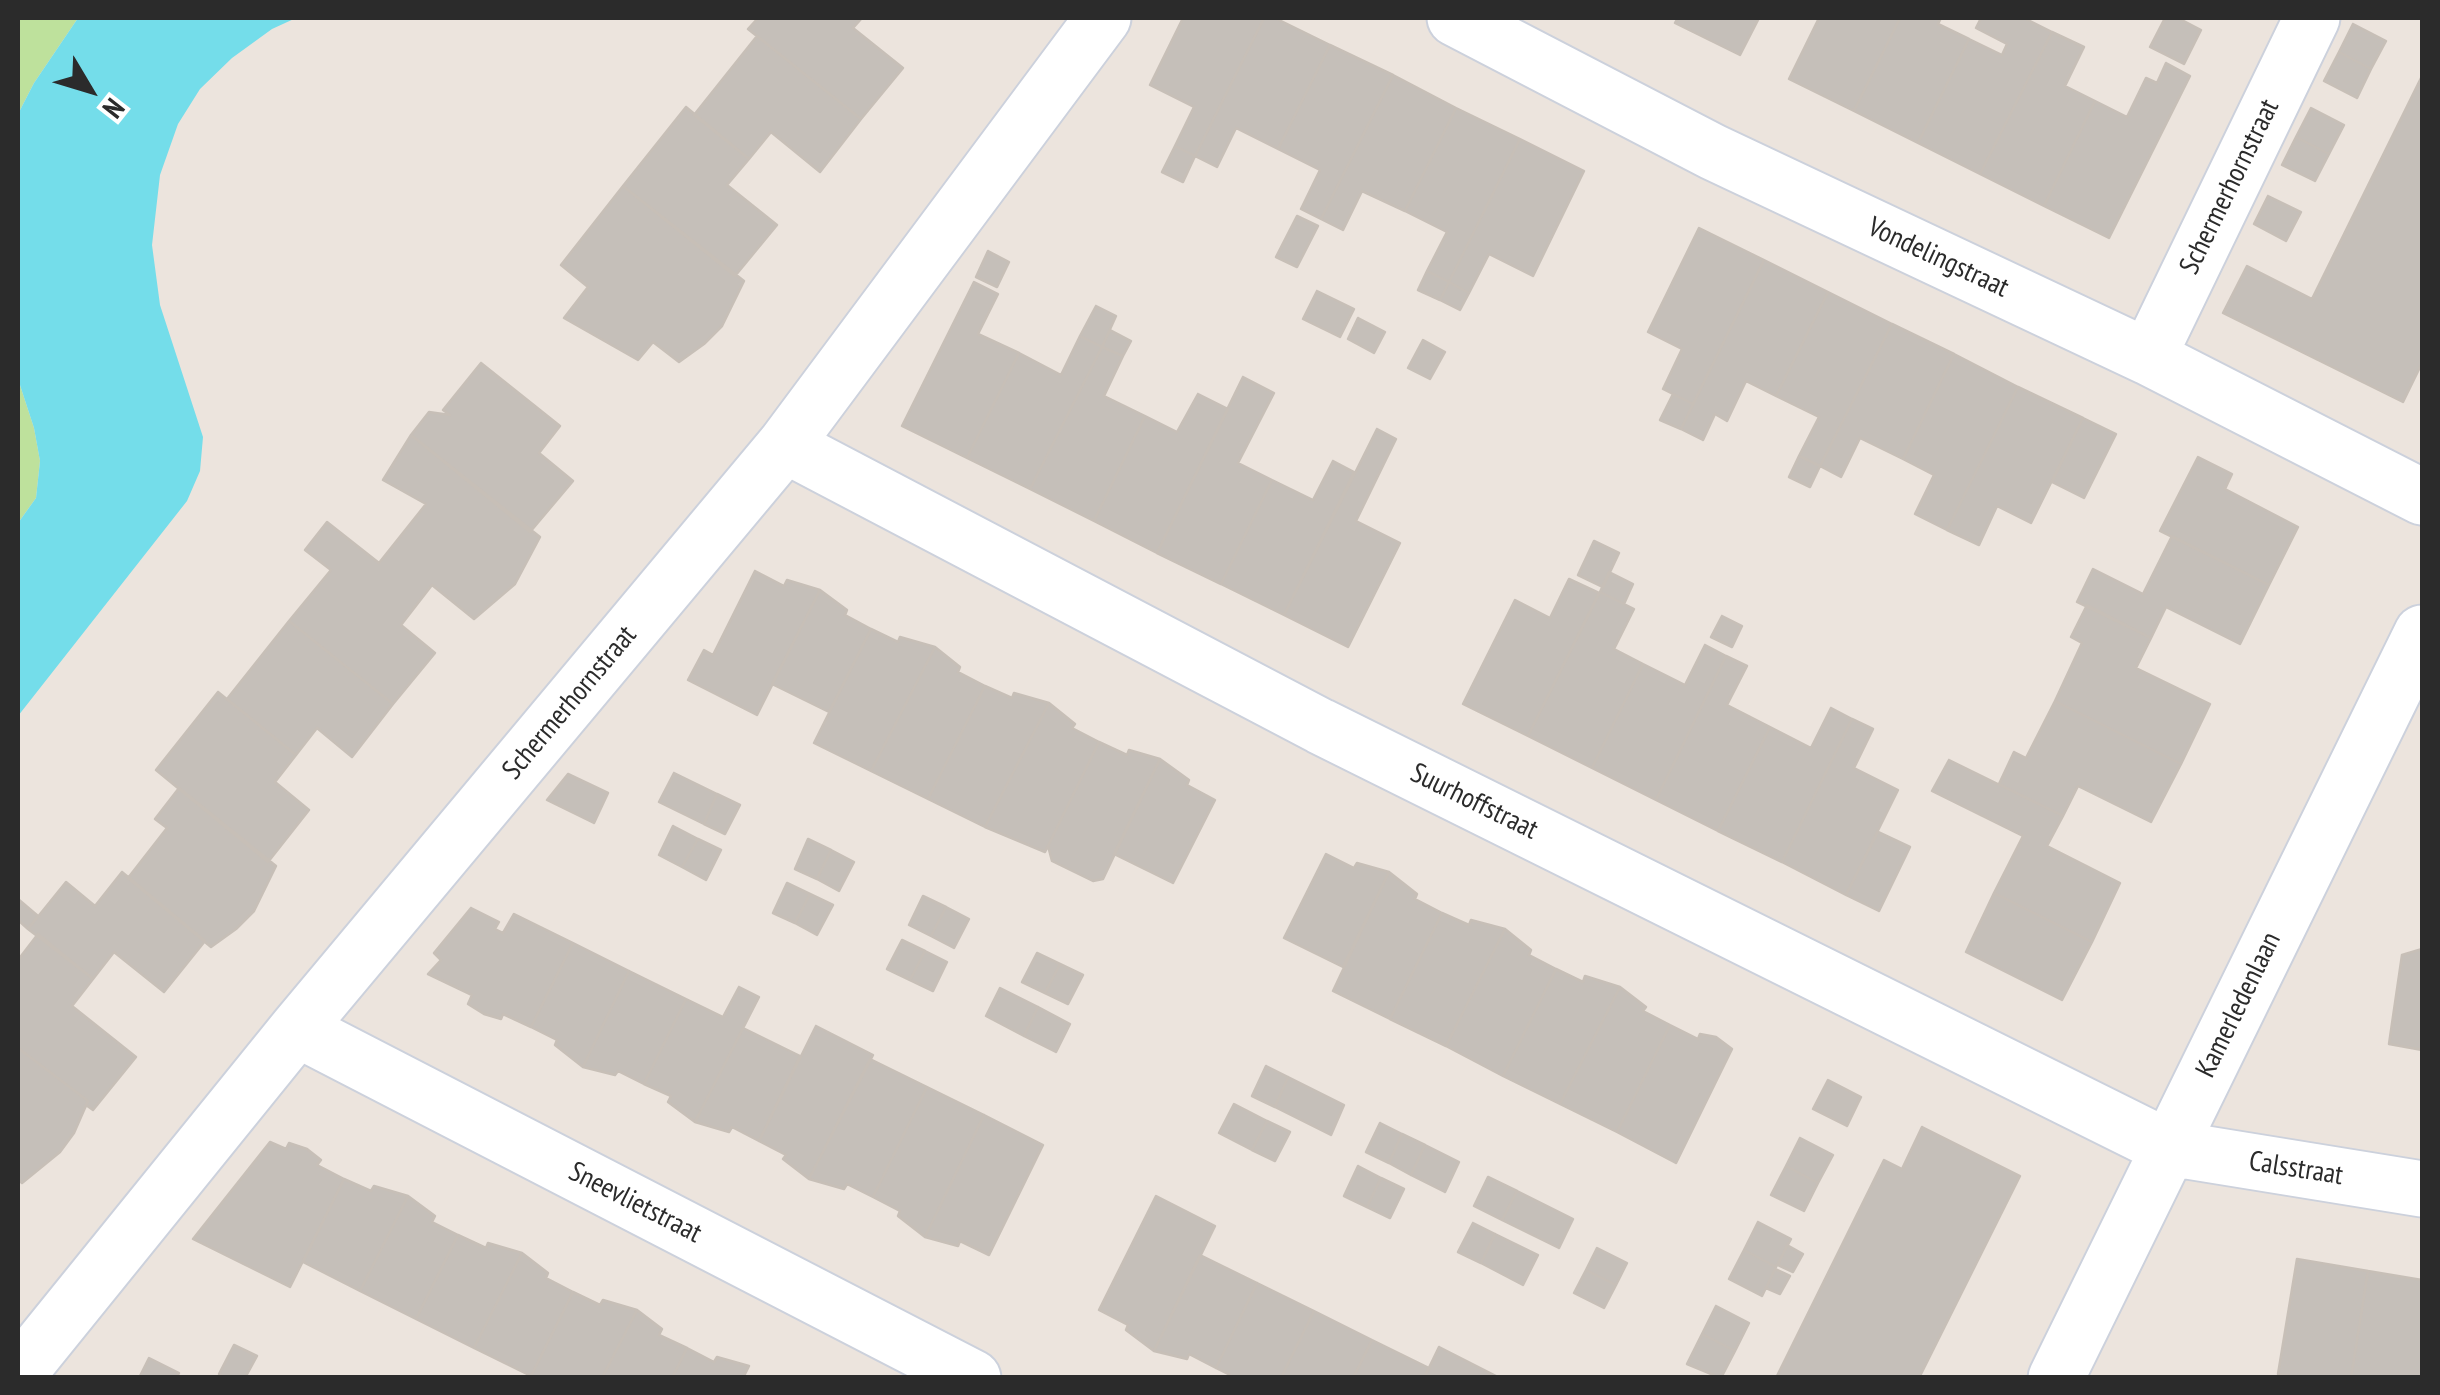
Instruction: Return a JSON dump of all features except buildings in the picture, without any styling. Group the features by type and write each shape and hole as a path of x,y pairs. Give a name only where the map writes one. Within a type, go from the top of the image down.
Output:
{"street":[{"name":"Schermerhornstraat","path":"18,1374 297,1029 786,444 1104,18"},
{"name":"Vondelingstraat","path":"1455,18 1713,152 2148,356 2422,497"},
{"name":"Schermerhornstraat","path":"2148,356 2312,18"},
{"name":"Suurhoffstraat","path":"786,444 1320,726 2169,1148"},
{"name":"Kamerledenlaan","path":"2056,1378 2422,633"},
{"name":"Sneevlietstraat","path":"297,1029 973,1378"},
{"name":"Calsstraat","path":"2169,1148 2422,1189"}],"green space":[{"path":"18,18 78,18 18,114"},
{"path":"18,379 40,461 36,498 18,523"}],"water":[{"path":"78,18 296,18 272,29 232,58 200,89 178,124 160,175 152,245 160,305 203,437 200,471 187,501 18,716 18,523 36,498 40,461 18,379 18,114"}]}
